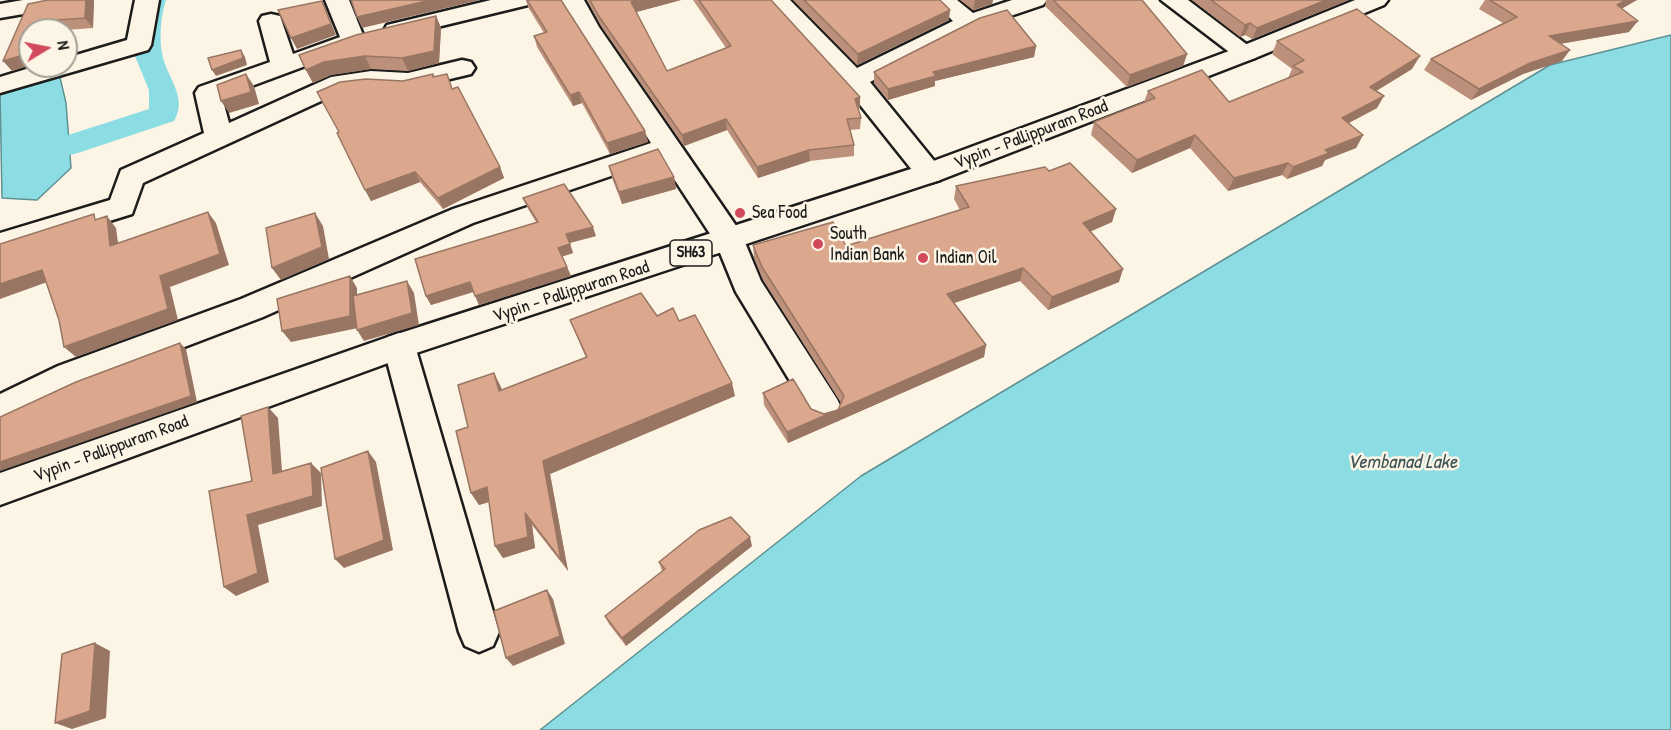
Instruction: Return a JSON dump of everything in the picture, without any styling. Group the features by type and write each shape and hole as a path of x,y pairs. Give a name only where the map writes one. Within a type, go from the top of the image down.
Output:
{"street":[{"path":"0,11 64,0"},
{"path":"78,62 139,45 147,0"},
{"path":"338,0 353,40"},
{"path":"219,138 208,93 353,40 520,0"},
{"path":"572,0 587,27 730,241 747,284 825,409"},
{"path":"777,0 854,80 930,173"},
{"path":"944,0 969,22"},
{"path":"854,80 969,22 1035,0"},
{"path":"1173,0 1246,53"},
{"name":"Vypin - Pallippuram Road","path":"0,489 399,346 730,241 930,173 1246,53 1376,0"},
{"path":"271,21 283,64"},
{"path":"0,244 122,207 131,177 340,83 371,79 408,81 462,68"},
{"path":"0,85 24,78"},
{"path":"0,410 70,376 252,308 463,216 669,147"},
{"path":"399,346 479,632"}],"water":[{"name":"Vembanad Lake","path":"1671,35 1671,730 540,730 861,476 1550,65"},
{"path":"41,78 60,78 66,103 71,168 37,200 2,198 0,89"}],"building":[{"path":"48,0 86,0 85,18 22,18 28,4"},
{"path":"351,0 431,0 357,17"},
{"path":"527,0 561,0 645,131 607,143 579,92 570,95 534,36 547,32"},
{"path":"590,0 640,0 631,2 667,71 731,46 699,0 771,0 860,97 855,99 861,118 847,119 854,145 809,150 757,167 726,119 682,135 598,15"},
{"path":"804,0 940,0 950,10 858,54"},
{"path":"1053,0 1142,0 1187,54 1130,75"},
{"path":"1211,0 1326,0 1257,28 1250,23 1245,25"},
{"path":"1490,0 1626,0 1617,5 1638,21 1549,36 1570,50 1530,63 1479,89 1431,59 1517,17"},
{"path":"322,1 331,24 291,38 278,10"},
{"path":"1357,9 1420,56 1370,87 1384,96 1342,118 1363,135 1325,150 1329,153 1293,167 1288,163 1234,178 1195,135 1137,160 1094,122 1155,98 1148,91 1202,70 1229,102 1303,72 1293,66 1304,60 1277,41"},
{"path":"1007,10 1036,46 933,72 936,76 888,89 874,72 980,18"},
{"path":"436,16 434,51 402,58 365,56 324,62 306,70 299,55 356,35"},
{"path":"18,27 18,57 3,61"},
{"path":"241,50 243,58 212,70 208,58"},
{"path":"246,74 251,92 221,101 217,85"},
{"path":"433,74 433,77 447,74 452,89 458,87 500,167 438,198 415,172 365,190 337,133 339,132 317,92 340,82 366,79 403,81"},
{"path":"658,149 674,177 619,192 609,166"},
{"path":"1070,163 1116,209 1083,223 1123,269 1052,297 1023,268 947,294 986,345 838,410 844,396 762,267 753,245 833,222 846,246 969,207 956,186 1045,167 1049,171"},
{"path":"564,184 593,227 566,234 570,244 558,248 567,267 475,296 470,282 426,296 415,259 538,222 523,198"},
{"path":"208,212 220,254 160,276 168,309 64,347 59,320 42,270 0,284 0,244 94,214 95,220 107,216 110,246"},
{"path":"315,213 322,247 272,268 266,228"},
{"path":"350,276 350,316 282,331 277,299"},
{"path":"407,281 412,313 357,330 353,296"},
{"path":"641,293 657,316 673,308 679,321 695,315 732,383 543,461 561,560 525,513 528,537 495,546 487,487 471,493 456,431 468,427 458,385 494,373 499,391 587,357 570,320"},
{"path":"180,343 191,396 0,462 0,417 76,382"},
{"path":"793,379 811,409 824,414 836,411 787,432 763,393"},
{"path":"268,407 273,474 311,463 313,496 247,515 258,573 224,587 209,491 252,481 241,416"},
{"path":"368,451 384,540 335,559 321,468"},
{"path":"731,517 750,537 622,638 605,616 665,569 659,562 699,530"},
{"path":"547,590 560,636 506,658 494,611"},
{"path":"95,643 90,711 55,723 62,654"}],"waterway":[{"path":"70,145 164,114 163,90 148,54 149,11 153,0"}],"place":[{"name":"Sea Food","path":"740,213"},
{"name":"South Indian Bank","path":"818,244"},
{"name":"Indian Oil","path":"923,258"}]}
